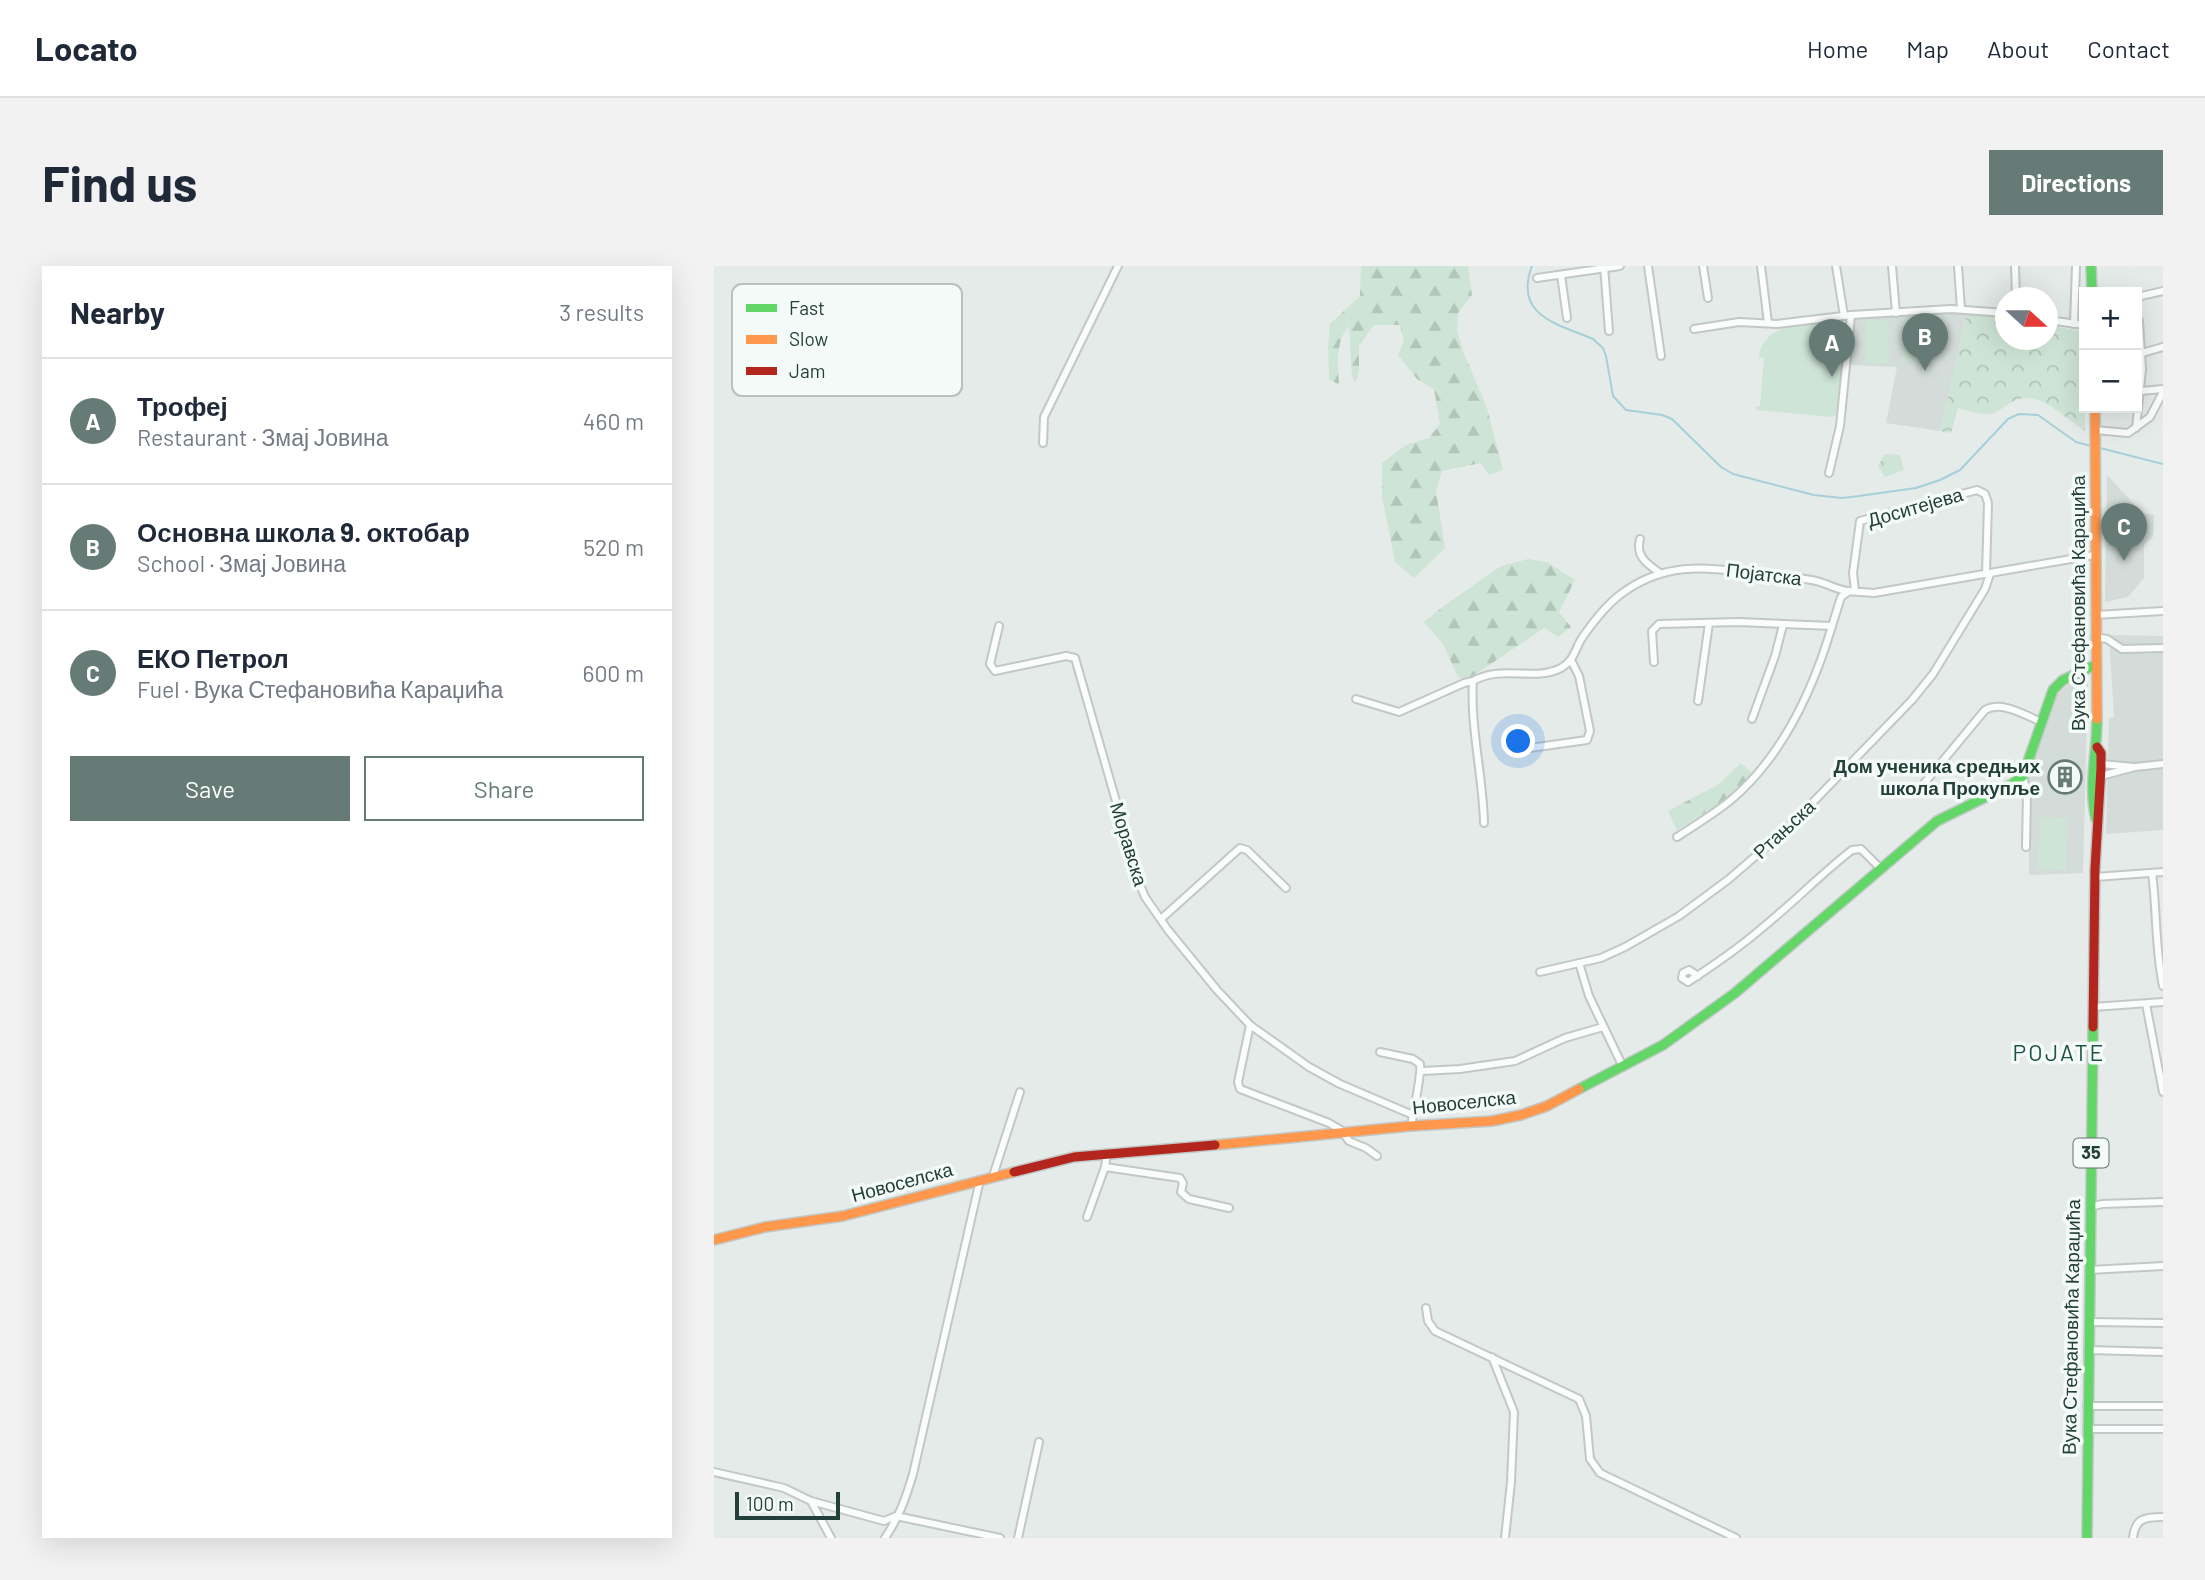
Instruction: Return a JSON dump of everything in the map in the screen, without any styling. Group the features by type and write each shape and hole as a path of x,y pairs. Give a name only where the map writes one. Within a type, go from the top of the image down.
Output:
{"street":[{"path":"1043,443 1044,417 1118,266"},
{"path":"1537,278 1620,266"},
{"path":"1648,266 1661,356"},
{"path":"1703,266 1707,298"},
{"path":"1761,266 1768,323"},
{"path":"1829,473 1840,426 1847,316 1836,266"},
{"path":"1892,266 1896,313"},
{"path":"1958,266 1961,309"},
{"path":"2015,266 2016,287"},
{"path":"2074,324 2076,266"},
{"path":"2091,266 2092,287"},
{"path":"1604,267 1609,331"},
{"path":"1561,275 1567,318"},
{"path":"2142,296 2163,291"},
{"path":"1694,329 1739,322 1777,324 1847,316 1961,309 1995,312"},
{"path":"2058,322 2079,324"},
{"path":"2142,354 2163,348"},
{"path":"2095,436 2123,434 2150,417 2163,391 2142,391"},
{"name":"35","path":"2095,413 2095,436"},
{"path":"2136,428 2138,413"},
{"name":"Вука Стефановића Караџића","path":"2095,436 2096,747 2093,755 2093,810 2097,823"},
{"name":"Доситејева","path":"1852,591 1856,535 1858,524 1862,520 1902,512 1972,491 1985,494 1988,503 1988,574"},
{"path":"1640,539 1640,555 1660,573"},
{"name":"Појатска","path":"1571,660 1581,640 1603,611 1625,592 1660,573 1675,569 1712,568 1815,580 1852,591 1874,593 2094,555"},
{"name":"Ртањска","path":"1540,972 1601,958 1679,916 1708,896 1788,828 1926,684 1984,589 1988,574"},
{"path":"1677,837 1731,800 1782,741 1819,669 1842,597 1852,591"},
{"path":"2095,615 2163,611"},
{"path":"1654,662 1652,631 1655,625 1709,623 1832,626"},
{"path":"1698,701 1709,623"},
{"path":"1752,719 1775,656 1783,625"},
{"name":"Моравска","path":"999,626 990,664 995,671 1066,656 1075,658 1140,885 1161,919 1216,990 1250,1025 1309,1067 1340,1084 1413,1115"},
{"path":"2095,637 2107,639 2122,649 2163,648"},
{"path":"1356,699 1399,712 1464,682 1492,673 1548,672 1559,669 1571,660 1578,676 1590,738 1530,748"},
{"path":"2026,847 2028,793 2023,775 2048,701 2057,685 2095,665"},
{"path":"1473,681 1472,701 1483,785 1484,823"},
{"path":"1922,786 1985,710 1991,707 2008,709 2042,722"},
{"name":"Вука Стефановића Караџића","path":"2087,1538 2095,877 2101,776 2101,753 2096,747"},
{"path":"2101,764 2135,767"},
{"path":"2101,776 2135,767 2163,764"},
{"name":"Новоселска","path":"714,1240 765,1227 843,1216 1074,1157 1492,1121 1547,1107 1662,1045 1735,993 1937,821 2012,784 2023,775"},
{"path":"1161,919 1240,848 1247,850 1286,888"},
{"path":"1698,976 1743,944 1852,850 1861,849 1880,868"},
{"path":"2095,877 2163,872"},
{"path":"2152,873 2160,908 2157,939 2163,986"},
{"path":"1579,963 1603,1027 1623,1067"},
{"path":"2093,1007 2163,1002"},
{"path":"2146,1004 2163,1092"},
{"path":"1250,1025 1238,1082 1240,1089 1329,1123 1344,1133 1349,1141 1377,1156"},
{"path":"1422,1071 1515,1061 1564,1038 1603,1027"},
{"path":"1380,1052 1418,1061 1422,1071 1416,1089 1411,1126"},
{"path":"993,1176 1020,1092"},
{"path":"1087,1217 1105,1167 1107,1153"},
{"path":"1105,1167 1180,1178 1183,1183 1181,1192 1187,1198 1229,1208"},
{"path":"886,1538 896,1516 903,1509 913,1474 980,1180"},
{"path":"2090,1207 2102,1204 2163,1202"},
{"path":"2090,1270 2163,1266"},
{"path":"1426,1308 1428,1321 1436,1331 1579,1399 1586,1416 1590,1459 1600,1473 1736,1538"},
{"path":"2089,1322 2163,1323"},
{"path":"2088,1350 2163,1352"},
{"path":"1492,1357 1514,1412 1511,1482 1504,1538"},
{"path":"2087,1406 2163,1406"},
{"path":"2087,1429 2163,1429"},
{"path":"1018,1538 1039,1442"},
{"path":"714,1472 784,1488 811,1501 884,1521 896,1516 1000,1538"},
{"path":"811,1501 831,1538"},
{"path":"2133,1538 2136,1524 2143,1518 2163,1517"}],"shaded area":[{"path":"1967,313 1940,431 1886,423 1897,367 1850,365 1855,319"},
{"path":"2107,475 2142,513 2154,515 2153,536 2144,545 2144,578 2128,597 2105,602"},
{"path":"2109,635 2163,636 2163,830 2106,834 2109,718 2114,717"},
{"path":"2088,673 2083,873 2029,875 2029,800 2026,777 2055,696 2080,675"}],"green space":[{"path":"1361,266 1468,266 1472,295 1458,313 1457,330 1487,408 1503,470 1489,475 1481,463 1442,471 1436,491 1445,548 1414,578 1395,562 1382,497 1382,463 1406,445 1429,438 1440,424 1434,389 1417,379 1398,355 1404,341 1400,325 1374,325 1359,346 1359,372 1355,383 1352,376 1349,326 1339,346 1339,385 1329,379 1330,324 1360,296"},
{"path":"1967,313 1995,317 1995,350 2058,350 2058,327 2079,331 2079,413 2085,413 2085,431 2051,407 2036,400 2022,398 1990,414 1958,408 1951,433 1940,431"},
{"path":"1903,319 1921,320 1919,362 1902,361"},
{"path":"1865,320 1888,320 1889,363 1866,363"},
{"path":"1842,321 1847,327 1837,415 1831,417 1757,410 1755,406 1760,406 1764,358 1759,357 1762,345 1769,336 1779,330 1805,323"},
{"path":"1885,454 1900,455 1904,470 1885,477 1878,466"},
{"path":"1528,559 1547,562 1575,580 1559,612 1571,627 1558,637 1544,628 1467,680 1458,677 1443,644 1424,622 1501,566"},
{"path":"1741,763 1752,773 1729,798 1677,830 1668,811 1719,784"},
{"path":"2040,817 2068,818 2066,870 2038,869"}],"waterway":[{"path":"1532,266 1528,283 1529,296 1534,307 1542,316 1593,339 1603,348 1613,396 1626,410 1672,419 1721,467 1733,474 1814,495 1842,498 1916,488 1960,470 2008,419 2019,414 2038,415 2076,442 2091,446"},
{"path":"2100,448 2163,464"}],"traffic: fast":[{"path":"2091,266 2092,287"},
{"path":"1579,1089 1663,1045 1735,993 1937,821 2023,776 2053,690 2063,680 2095,665"},
{"path":"2096,819 2093,781 2097,719"},
{"path":"2087,1538 2093,1027"}],"traffic: slow":[{"path":"2095,413 2097,719"},
{"path":"1215,1145 1492,1121 1547,1106 1579,1089"},
{"path":"714,1240 765,1227 843,1216 1014,1172"}],"traffic: jam":[{"path":"2093,1027 2095,869 2101,768 2101,753 2097,747"},
{"path":"1014,1172 1074,1157 1215,1145"}],"place":[{"name":"Основна школа 9. октобар","path":"1925,371"},
{"name":"Трофеј","path":"1832,377"},
{"name":"ЕКО Петрол","path":"2124,561"},
{"name":"Дом ученика средњих школа Прокупље","path":"2065,777"}],"district":[{"name":"POJATE","path":"2059,1053"}]}
